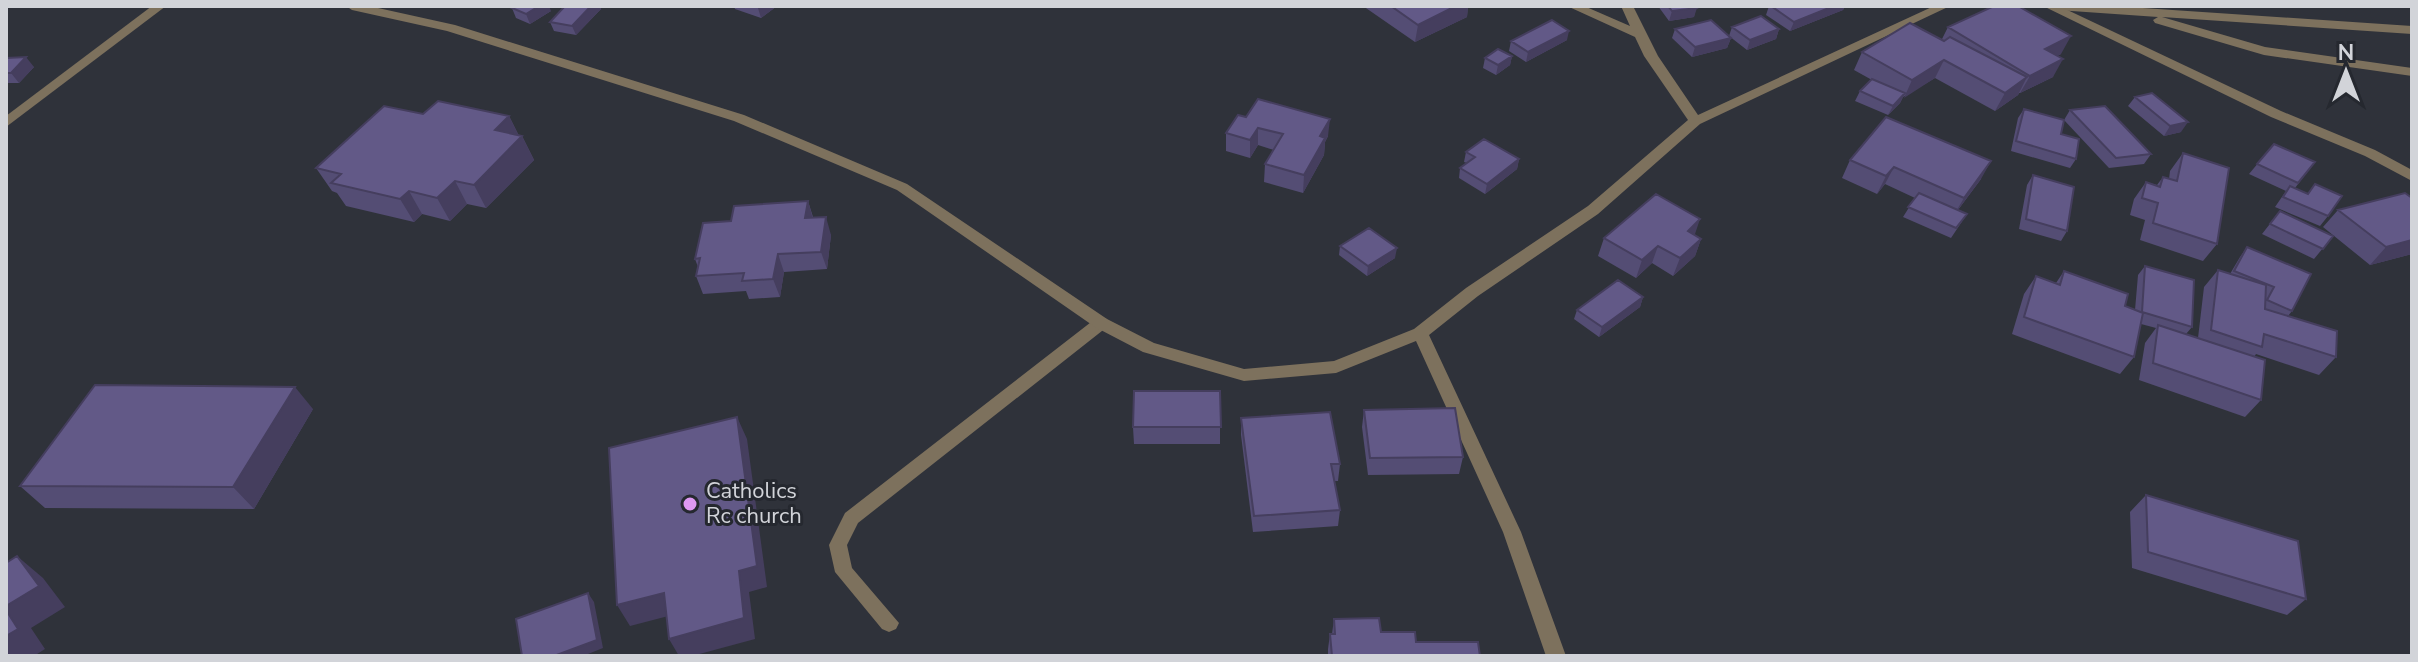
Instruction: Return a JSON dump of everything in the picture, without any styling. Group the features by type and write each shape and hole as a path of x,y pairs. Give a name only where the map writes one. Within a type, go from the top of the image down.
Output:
{"street":[{"path":"6,123 160,6"},
{"path":"352,6 450,28 739,118 902,187 1101,323 1149,348 1244,375 1336,367 1420,333 1472,292 1593,210 1695,121 1944,6"},
{"path":"1573,6 1639,34"},
{"path":"1627,6 1666,81 1695,121"},
{"path":"2049,6 2276,114 2370,153 2412,176"},
{"path":"2057,6 2412,30"},
{"path":"2128,11 2264,51 2412,72"},
{"path":"889,623 844,572 838,545 851,518 1101,323"},
{"path":"1420,333 1494,488 1536,587 1556,656"}],"building":[{"path":"539,6 526,14 512,8"},
{"path":"565,6 591,6 572,26 550,22"},
{"path":"1391,6 1456,6 1418,25"},
{"path":"1668,6 1696,6 1697,8 1672,11"},
{"path":"1771,6 1834,6 1794,22"},
{"path":"1994,6 2018,6 2071,36 2045,49 2063,59 2030,76 1948,27"},
{"path":"1761,16 1779,29 1750,40 1732,27"},
{"path":"1552,20 1569,31 1528,52 1511,41"},
{"path":"1711,20 1731,38 1695,47 1675,29"},
{"path":"1910,23 1944,41 1950,37 2027,77 2005,93 1944,60 1912,80 1862,52"},
{"path":"1498,49 1512,56 1498,65 1485,58"},
{"path":"26,57 11,73 6,73 6,58"},
{"path":"1872,79 1905,93 1893,106 1860,91"},
{"path":"2152,93 2188,122 2170,126 2135,97"},
{"path":"1258,99 1330,119 1320,136 1325,138 1304,175 1265,164 1283,134 1258,128 1250,140 1226,133 1238,115 1246,117"},
{"path":"438,101 509,116 495,130 522,136 474,185 455,181 437,198 409,191 400,199 331,183 341,174 316,168 384,106 423,114"},
{"path":"2105,106 2151,154 2116,158 2070,110"},
{"path":"2024,109 2064,120 2061,134 2079,139 2076,159 2016,141"},
{"path":"1886,117 1991,161 1964,198 1894,167 1886,176 1850,160"},
{"path":"1484,139 1519,159 1487,184 1460,168 1475,157 1466,152"},
{"path":"2274,144 2315,162 2298,183 2257,164"},
{"path":"2183,153 2229,168 2217,244 2153,223 2158,203 2142,198 2146,182 2160,187 2163,177 2177,181"},
{"path":"2033,175 2074,187 2067,231 2026,219"},
{"path":"2315,184 2342,196 2328,216 2283,197 2290,186 2308,194"},
{"path":"1919,193 1967,214 1956,228 1908,207"},
{"path":"2405,193 2412,198 2412,240 2386,247 2338,210"},
{"path":"1656,194 1700,219 1688,231 1701,239 1680,258 1658,246 1642,260 1604,238"},
{"path":"808,201 805,218 826,217 821,252 778,254 773,279 742,281 744,273 696,276 700,258 695,259 703,223 731,221 734,206"},
{"path":"2280,211 2333,236 2323,249 2270,224"},
{"path":"1369,228 1397,248 1368,266 1340,246"},
{"path":"2247,247 2311,274 2292,311 2267,300 2274,287 2234,271"},
{"path":"2145,266 2194,280 2192,327 2142,312"},
{"path":"2218,270 2266,285 2265,309 2337,331 2336,357 2264,334 2262,347 2211,330"},
{"path":"2064,271 2128,294 2125,306 2143,313 2134,357 2024,317 2036,276 2060,285"},
{"path":"1618,280 1643,297 1602,327 1577,310"},
{"path":"2158,325 2265,360 2261,400 2153,363"},
{"path":"95,385 295,387 233,487 20,486"},
{"path":"1134,391 1220,391 1221,427 1133,427"},
{"path":"1455,408 1463,457 1370,458 1364,410"},
{"path":"1330,412 1340,464 1331,464 1340,510 1254,516 1241,418"},
{"path":"737,417 757,566 739,571 744,618 669,639 664,593 617,605 609,448"},
{"path":"2146,495 2298,541 2306,599 2148,552"},
{"path":"17,556 39,586 6,606 6,563"},
{"path":"588,593 597,640 554,656 522,656 516,619"},
{"path":"6,610 18,629 6,636"},
{"path":"1379,618 1381,632 1415,632 1416,642 1478,642 1480,656 1332,656 1330,634 1335,634 1334,619"}],"place":[{"name":"Catholics Rc church","path":"690,504"}]}
